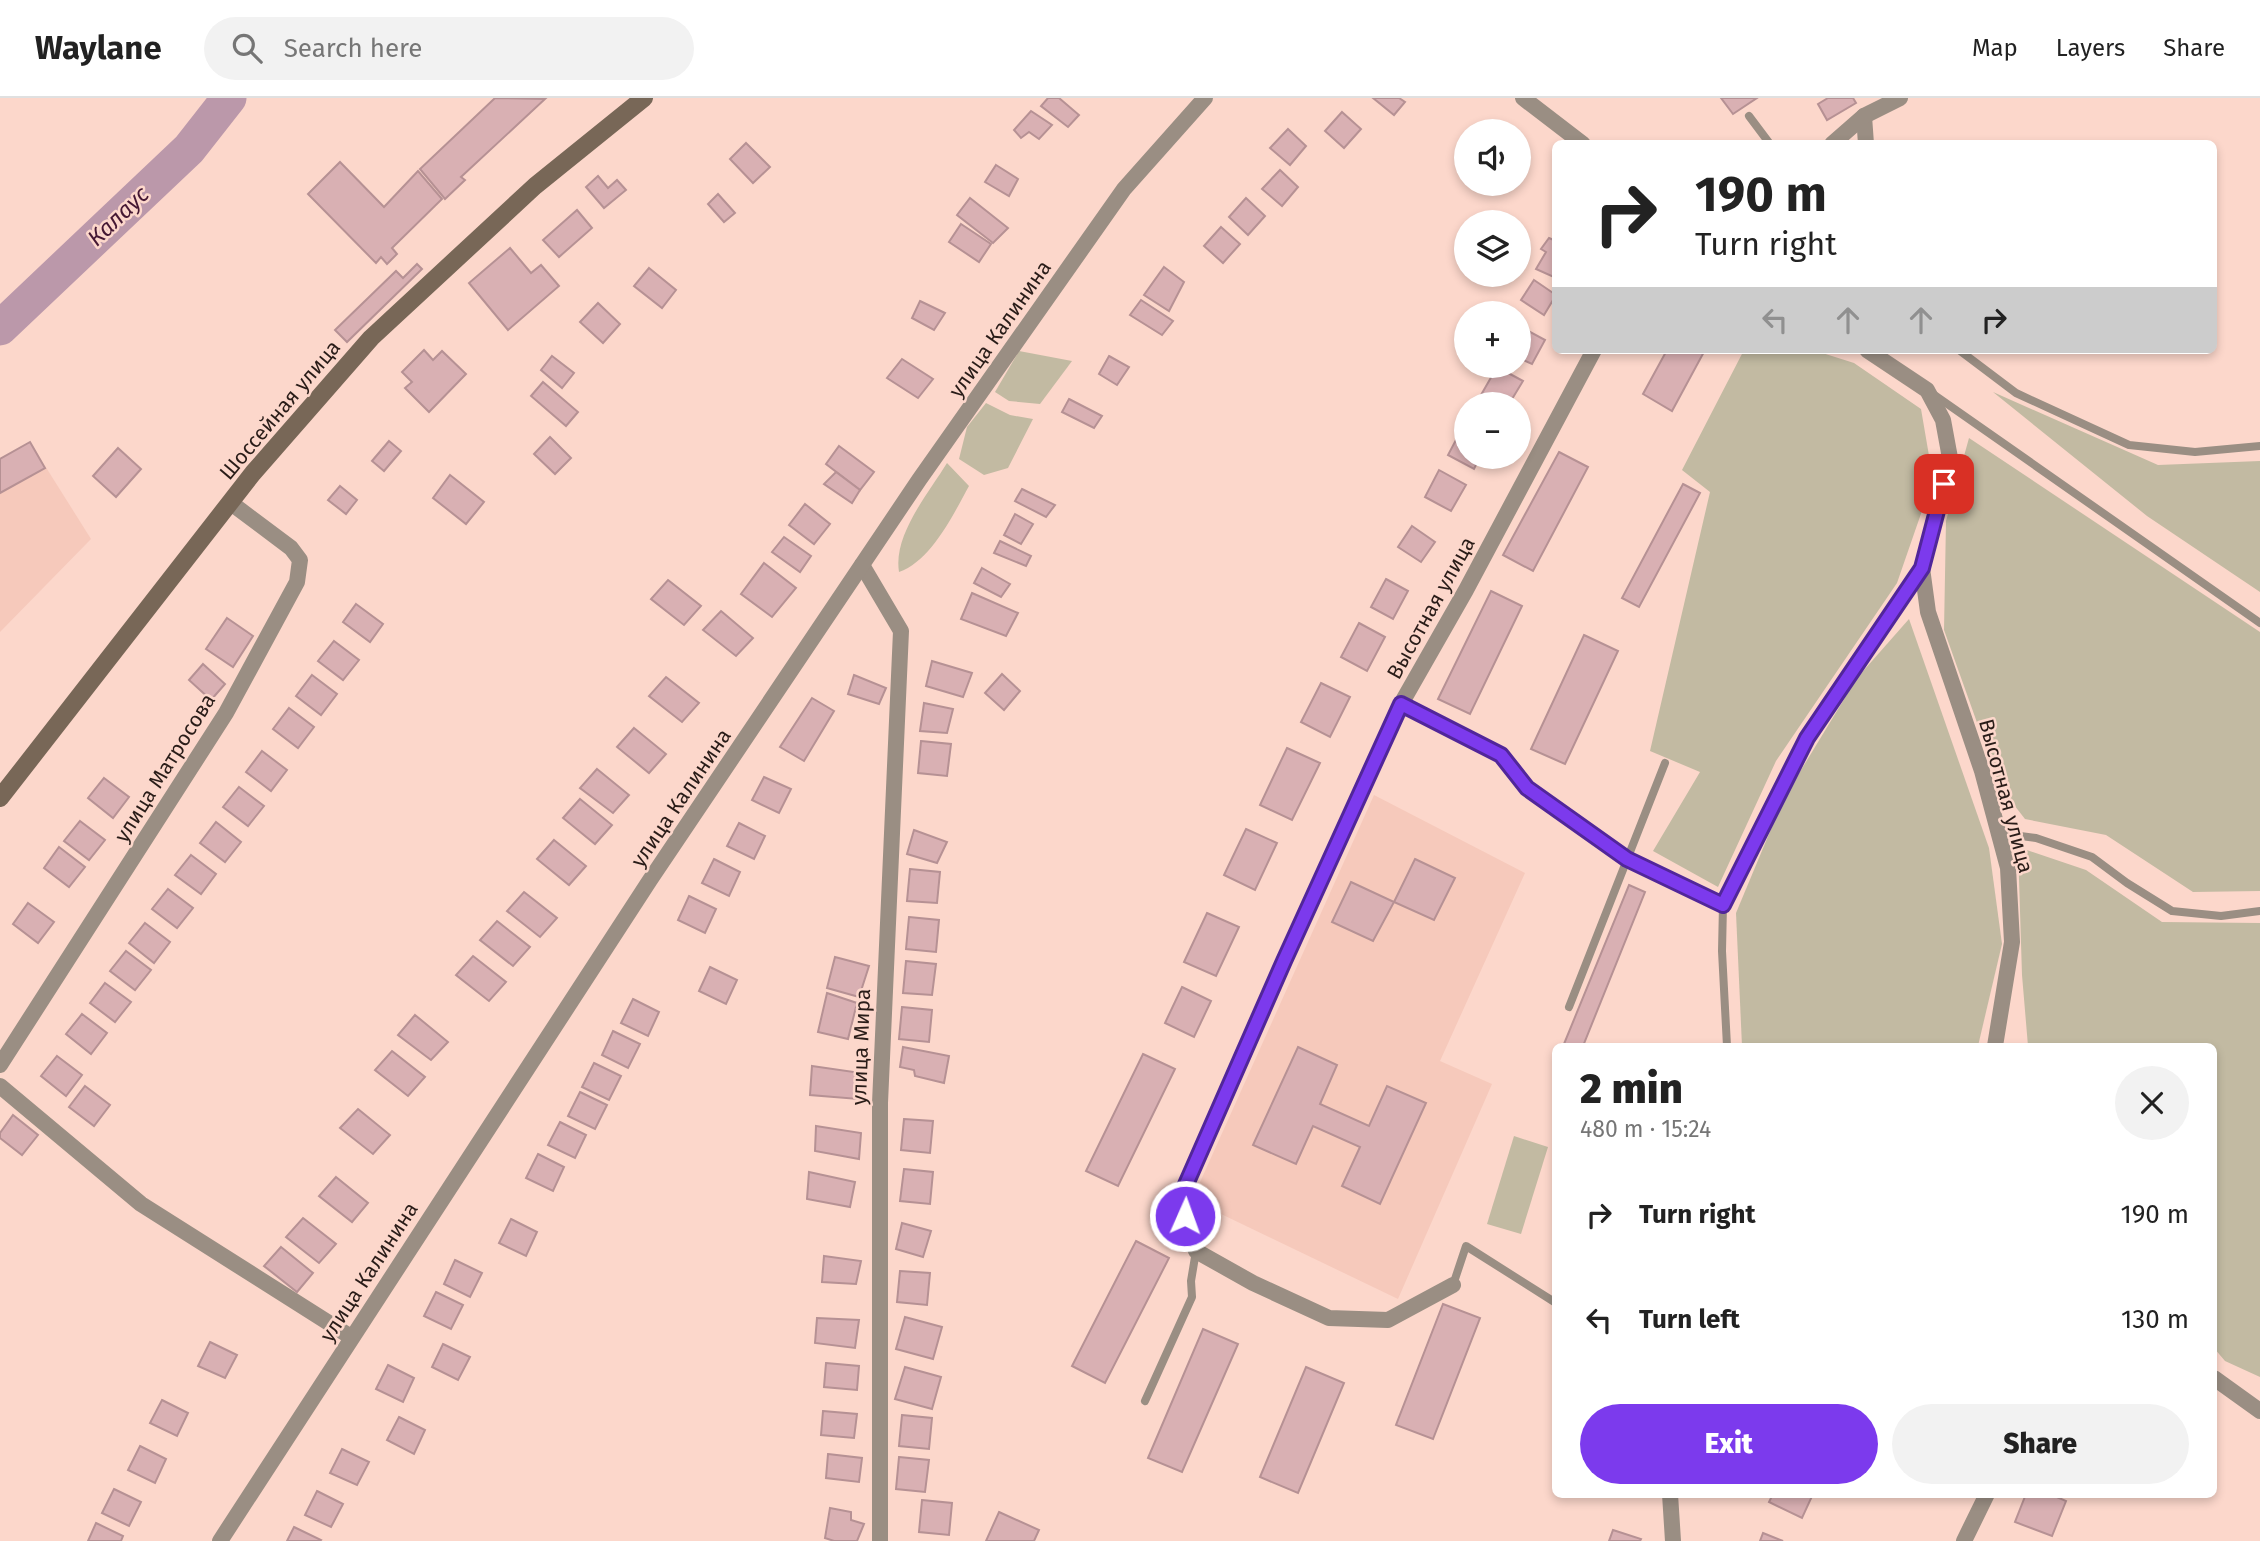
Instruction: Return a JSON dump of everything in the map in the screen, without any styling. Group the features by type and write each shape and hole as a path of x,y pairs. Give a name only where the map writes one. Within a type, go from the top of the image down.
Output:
{"street":[{"name":"Шоссейная улица","path":"0,798 253,473 372,338 536,186 644,98"},
{"name":"улица Калинина","path":"220,1541 658,869 919,480 1125,189 1205,98"},
{"path":"1523,98 1578,140"},
{"path":"1837,140 1864,116 1900,98"},
{"path":"1864,116 1866,140"},
{"name":"Высотная улица","path":"1196,1251 1180,1198 1284,961 1401,704 1466,590 1592,354"},
{"name":"Высотная улица","path":"1873,354 1927,390 1943,420 1950,457 1922,568 1928,611 1982,772 2008,868 2012,943 1995,1043"},
{"name":"улица Матросова","path":"0,1065 226,713 297,582 300,560 291,548 231,503"},
{"name":"улица Мира","path":"862,565 901,631 880,1103 880,1541"},
{"path":"0,1086 141,1204 351,1337"},
{"path":"1196,1251 1253,1283 1329,1318 1388,1320 1453,1285"},
{"path":"2217,1380 2260,1411"},
{"path":"1670,1498 1673,1541"},
{"path":"1964,1541 1985,1498"}],"lane":[{"path":"1749,116 1767,140"},
{"path":"1964,354 2016,393 2129,445 2195,452 2260,446"},
{"path":"1927,390 2260,623"},
{"path":"1727,1043 1722,951 1723,905 1807,738 1922,568"},
{"path":"1401,704 1501,755 1527,788 1627,859 1723,905"},
{"path":"1569,1007 1665,763"},
{"path":"1998,833 2036,838 2092,857 2172,911 2221,916 2260,911"},
{"path":"1453,1285 1466,1246 1552,1300"},
{"path":"1145,1401 1192,1297 1191,1280 1196,1251"}],"shaded area":[{"path":"1019,351 1072,361 1040,404 1009,401 995,392"},
{"path":"1742,354 1826,354 1854,363 1921,409 1933,479 1897,583 1776,761 1718,887 1653,851 1700,772 1650,751 1710,492 1682,470"},
{"path":"1993,392 2158,465 2260,461 2260,592 2147,516"},
{"path":"986,403 1010,415 1033,419 1008,468 984,475 959,459 967,427"},
{"path":"1969,438 2260,632 2260,891 2193,892 2106,835 2025,819 2000,787 1944,630 1946,521"},
{"path":"30,442 91,539 0,632 0,459"},
{"path":"947,463 969,486 931,548 911,566 899,572 901,544 907,529"},
{"path":"1909,619 1989,848 2002,944 1979,1043 1742,1043 1736,913 1784,798 1857,678"},
{"path":"1374,795 1525,873 1440,1061 1492,1084 1398,1299 1192,1200"},
{"path":"2018,847 2086,870 2162,922 2260,923 2260,1377 2225,1361 2217,1352 2217,1043 2028,1043 2022,975"},
{"path":"1514,1136 1548,1147 1521,1234 1487,1224"}],"building":[{"path":"495,98 545,99 461,177 465,180 445,199 420,169"},
{"path":"1048,98 1059,98 1079,115 1068,127 1041,106"},
{"path":"1373,98 1399,98 1405,102 1394,115"},
{"path":"1721,98 1757,98 1733,114"},
{"path":"1828,98 1853,98 1856,103 1827,120 1818,104"},
{"path":"1031,111 1052,125 1039,139 1029,132 1021,138 1014,130"},
{"path":"1342,112 1361,129 1344,148 1325,131"},
{"path":"1288,129 1306,146 1290,165 1270,148"},
{"path":"746,143 770,167 753,183 730,159"},
{"path":"340,162 384,207 418,171 442,199 392,248 397,254 387,264 381,257 376,263 308,194"},
{"path":"996,165 1018,179 1009,196 985,182"},
{"path":"1280,170 1298,187 1282,206 1262,189"},
{"path":"598,176 608,188 617,180 626,190 604,208 586,187"},
{"path":"718,194 735,213 724,222 708,204"},
{"path":"970,198 1008,228 993,243 957,215"},
{"path":"1246,198 1265,216 1248,235 1229,217"},
{"path":"577,210 592,228 559,257 543,240"},
{"path":"961,224 991,244 979,262 949,242"},
{"path":"1221,227 1240,244 1223,263 1204,246"},
{"path":"1549,238 1552,239 1552,276 1536,269 1546,252 1541,249"},
{"path":"510,248 531,273 541,265 559,286 508,330 469,283"},
{"path":"417,264 422,269 347,342 335,330 396,271 403,278"},
{"path":"1164,267 1184,282 1169,311 1144,295"},
{"path":"649,268 676,290 662,308 634,286"},
{"path":"1534,280 1552,292 1552,302 1544,315 1531,307 1531,301 1523,301"},
{"path":"1141,300 1173,321 1162,335 1130,315"},
{"path":"920,301 945,313 934,330 912,318"},
{"path":"598,303 620,324 603,343 580,322"},
{"path":"1531,332 1545,340 1531,364"},
{"path":"424,350 433,360 442,351 466,374 429,412 405,388 412,382 402,372"},
{"path":"1665,354 1703,354 1672,411 1643,394"},
{"path":"552,356 574,373 562,388 541,370"},
{"path":"1109,356 1129,367 1117,385 1099,374"},
{"path":"902,359 933,379 918,398 887,378"},
{"path":"1491,378 1517,378 1523,381 1516,392 1483,392"},
{"path":"543,382 578,412 566,426 531,396"},
{"path":"1069,399 1102,416 1094,428 1062,412"},
{"path":"550,437 571,458 555,474 534,454"},
{"path":"389,441 401,451 384,471 372,461"},
{"path":"30,442 45,468 0,493 0,459"},
{"path":"1454,444 1454,458 1448,455"},
{"path":"839,446 874,472 860,490 826,464"},
{"path":"118,448 141,469 116,497 93,476"},
{"path":"1559,452 1588,467 1533,571 1503,555"},
{"path":"1439,470 1466,485 1451,511 1425,497"},
{"path":"836,472 860,490 852,503 824,484"},
{"path":"450,475 484,502 466,524 433,498"},
{"path":"1683,484 1700,493 1639,607 1622,598"},
{"path":"340,486 357,500 346,514 328,500"},
{"path":"1022,489 1055,505 1046,517 1015,501"},
{"path":"805,504 830,524 814,544 789,525"},
{"path":"1015,514 1033,524 1021,544 1004,535"},
{"path":"1412,526 1435,542 1421,562 1398,547"},
{"path":"784,537 811,556 800,572 772,552"},
{"path":"1000,541 1031,556 1026,566 994,553"},
{"path":"764,563 796,588 772,617 741,594"},
{"path":"982,568 1010,584 1001,597 974,583"},
{"path":"1386,579 1408,591 1393,619 1371,607"},
{"path":"668,580 701,606 684,625 651,599"},
{"path":"1491,591 1522,606 1470,714 1438,699"},
{"path":"972,593 1018,613 1006,636 961,619"},
{"path":"356,604 383,624 370,642 343,622"},
{"path":"721,611 753,638 736,656 703,630"},
{"path":"227,618 253,636 233,667 206,649"},
{"path":"1359,623 1385,637 1367,671 1341,657"},
{"path":"1584,635 1618,651 1565,764 1531,749"},
{"path":"334,641 359,660 343,680 318,661"},
{"path":"932,661 972,673 963,697 926,686"},
{"path":"203,664 225,684 211,700 189,680"},
{"path":"1002,674 1020,691 1004,710 985,693"},
{"path":"312,675 337,694 321,715 296,696"},
{"path":"854,675 886,688 879,704 848,694"},
{"path":"666,677 699,703 682,722 649,696"},
{"path":"1321,683 1350,697 1330,737 1301,722"},
{"path":"812,698 834,711 804,761 780,747"},
{"path":"924,703 953,709 947,733 920,731"},
{"path":"289,708 314,727 298,748 273,729"},
{"path":"634,728 666,754 649,773 617,747"},
{"path":"921,741 951,744 947,776 918,773"},
{"path":"1287,748 1320,763 1292,820 1260,805"},
{"path":"262,751 287,770 271,791 246,772"},
{"path":"597,769 629,795 613,813 580,788"},
{"path":"764,777 791,789 779,813 752,800"},
{"path":"104,778 129,797 113,818 88,798"},
{"path":"239,787 264,806 248,826 223,807"},
{"path":"580,799 612,825 595,844 563,818"},
{"path":"80,821 105,840 89,860 64,841"},
{"path":"216,822 241,842 225,862 200,843"},
{"path":"739,823 765,836 754,859 727,846"},
{"path":"1246,829 1277,843 1255,890 1224,875"},
{"path":"914,830 947,842 937,863 907,854"},
{"path":"554,840 586,866 569,885 537,859"},
{"path":"59,847 85,867 69,887 44,868"},
{"path":"191,855 216,874 201,894 175,875"},
{"path":"714,859 740,872 729,896 702,883"},
{"path":"1415,859 1455,878 1434,920 1394,902"},
{"path":"910,869 940,872 937,903 907,901"},
{"path":"1351,882 1394,902 1373,941 1332,922"},
{"path":"1629,885 1645,892 1584,1043 1564,1043"},
{"path":"168,889 193,908 177,928 152,909"},
{"path":"524,892 557,918 540,937 507,911"},
{"path":"689,896 716,909 705,933 678,920"},
{"path":"28,903 54,922 38,943 13,924"},
{"path":"1207,913 1239,927 1216,976 1184,962"},
{"path":"909,917 939,920 936,952 906,949"},
{"path":"497,921 530,947 513,966 480,940"},
{"path":"145,923 170,942 154,963 129,943"},
{"path":"126,951 151,970 135,990 110,971"},
{"path":"473,956 506,982 489,1001 456,975"},
{"path":"835,957 869,966 859,997 827,988"},
{"path":"906,961 936,964 932,995 903,993"},
{"path":"710,967 737,980 726,1004 699,991"},
{"path":"105,983 131,1002 115,1022 90,1003"},
{"path":"1182,987 1211,1001 1194,1037 1165,1023"},
{"path":"827,993 857,1003 848,1039 818,1032"},
{"path":"633,999 659,1012 648,1036 621,1023"},
{"path":"902,1007 932,1010 929,1042 899,1039"},
{"path":"82,1014 107,1033 91,1054 66,1034"},
{"path":"415,1015 448,1042 431,1060 398,1035"},
{"path":"613,1031 640,1044 628,1068 602,1055"},
{"path":"903,1047 949,1056 944,1083 915,1076 914,1070 900,1067"},
{"path":"1298,1047 1337,1065 1320,1104 1369,1126 1387,1086 1426,1103 1380,1204 1342,1186 1360,1147 1313,1126 1296,1164 1253,1145"},
{"path":"392,1051 425,1077 408,1096 375,1070"},
{"path":"1143,1054 1175,1069 1118,1186 1086,1171"},
{"path":"57,1056 82,1075 66,1096 41,1076"},
{"path":"594,1063 621,1076 609,1100 582,1087"},
{"path":"812,1066 861,1073 858,1099 810,1095"},
{"path":"85,1086 110,1105 94,1126 69,1107"},
{"path":"580,1092 607,1105 595,1129 568,1116"},
{"path":"358,1109 390,1135 373,1154 340,1128"},
{"path":"13,1115 38,1135 22,1155 0,1138 0,1133"},
{"path":"904,1119 933,1121 930,1153 901,1150"},
{"path":"560,1122 586,1135 575,1158 548,1145"},
{"path":"816,1126 861,1133 859,1159 815,1151"},
{"path":"538,1154 564,1167 553,1191 526,1178"},
{"path":"904,1169 933,1172 930,1204 900,1201"},
{"path":"809,1172 855,1182 850,1207 807,1199"},
{"path":"336,1177 368,1203 352,1222 319,1196"},
{"path":"303,1218 336,1244 319,1263 286,1237"},
{"path":"511,1219 537,1232 526,1256 499,1243"},
{"path":"902,1223 931,1231 923,1257 896,1249"},
{"path":"1136,1241 1169,1258 1105,1383 1072,1366"},
{"path":"281,1247 313,1273 297,1292 264,1266"},
{"path":"824,1256 861,1261 856,1284 822,1282"},
{"path":"455,1260 482,1273 470,1297 444,1284"},
{"path":"900,1271 930,1273 927,1305 897,1302"},
{"path":"436,1292 463,1305 451,1329 424,1316"},
{"path":"1443,1304 1480,1318 1433,1439 1396,1425"},
{"path":"905,1317 942,1327 933,1359 896,1349"},
{"path":"817,1318 859,1320 855,1348 815,1343"},
{"path":"1203,1329 1238,1344 1182,1472 1148,1458"},
{"path":"210,1342 237,1355 225,1378 198,1366"},
{"path":"443,1344 470,1357 458,1380 432,1367"},
{"path":"826,1363 859,1366 857,1390 824,1387"},
{"path":"388,1365 414,1378 403,1402 376,1389"},
{"path":"905,1367 941,1377 932,1409 895,1399"},
{"path":"1306,1367 1344,1383 1298,1493 1260,1477"},
{"path":"162,1400 188,1413 177,1436 150,1423"},
{"path":"823,1411 857,1414 854,1438 821,1435"},
{"path":"902,1415 932,1418 929,1449 899,1446"},
{"path":"399,1417 425,1430 414,1454 387,1440"},
{"path":"140,1446 166,1459 155,1483 128,1470"},
{"path":"342,1449 369,1462 357,1485 330,1473"},
{"path":"828,1454 862,1458 859,1482 826,1478"},
{"path":"899,1457 929,1460 925,1492 896,1489"},
{"path":"114,1489 141,1502 129,1526 102,1513"},
{"path":"317,1491 343,1504 331,1527 305,1515"},
{"path":"1771,1498 1811,1498 1802,1518 1769,1502"},
{"path":"2024,1498 2059,1498 2066,1501 2052,1536 2015,1522"},
{"path":"922,1500 952,1503 949,1535 919,1532"},
{"path":"830,1508 851,1512 851,1520 864,1524 857,1541 834,1541 825,1538"},
{"path":"999,1512 1039,1530 1034,1541 986,1541"},
{"path":"96,1523 123,1536 121,1541 88,1541"},
{"path":"294,1527 321,1540 287,1541"},
{"path":"1613,1530 1641,1539 1609,1541"},
{"path":"1763,1533 1783,1541 1760,1541"}],"waterway":[{"name":"Калаус","path":"0,328 189,149 229,98"}],"route":[{"path":"1185,1216 1180,1198 1401,704 1501,755 1527,788 1627,859 1723,905 1807,738 1922,568 1944,484"}]}
